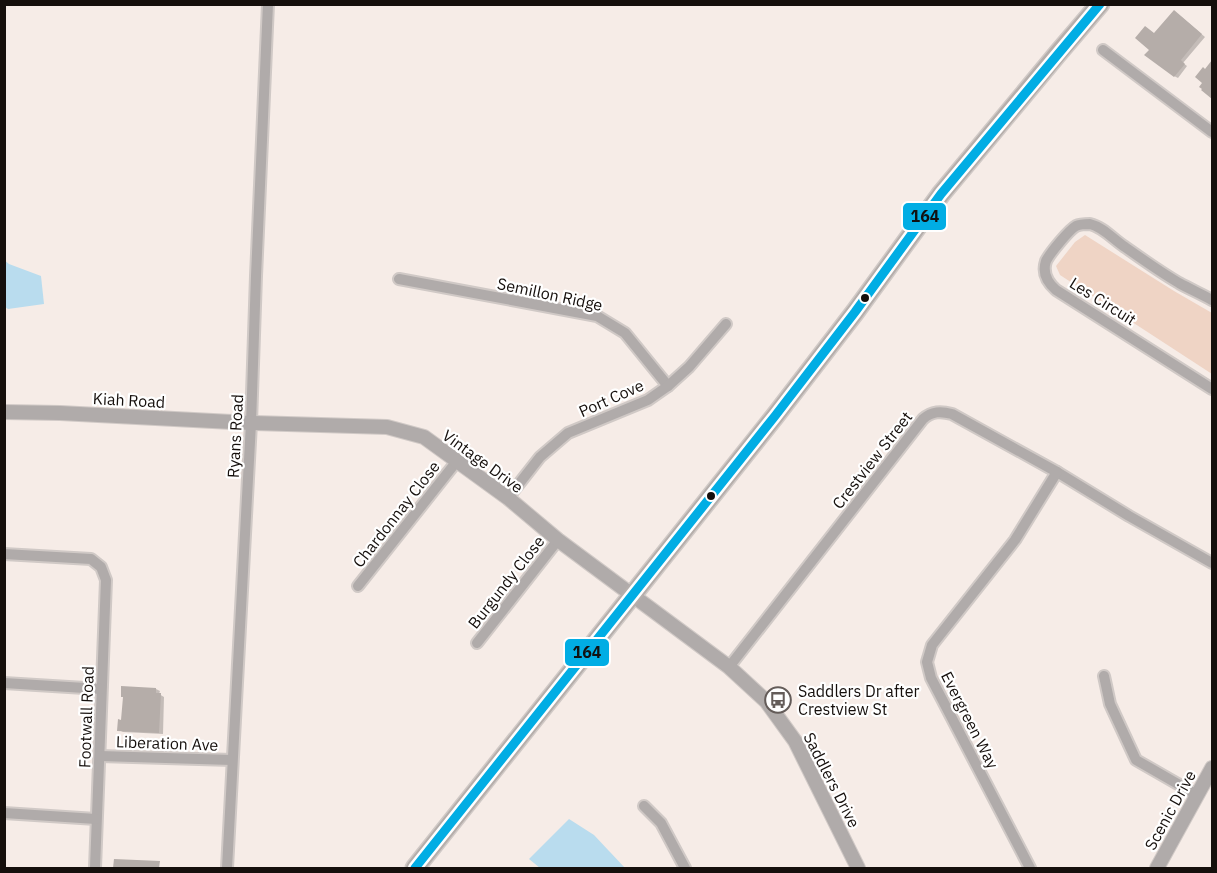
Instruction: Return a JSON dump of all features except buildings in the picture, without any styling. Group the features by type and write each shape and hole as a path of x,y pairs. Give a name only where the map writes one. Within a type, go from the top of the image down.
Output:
{"main road":[{"path":"415,868 775,416 941,194 1100,4"}],"street":[{"name":"Ryans Road","path":"226,868 251,423 268,4"},
{"path":"1103,50 1212,132"},
{"name":"Les Circuit","path":"1212,300 1179,283 1090,224 1076,226 1071,230 1051,254 1045,268 1046,276 1056,290 1212,389"},
{"name":"Semillon Ridge","path":"399,279 597,316 625,333 668,386"},
{"name":"Port Cove","path":"508,498 540,457 568,433 648,400 689,367 726,324"},
{"name":"Kiah Road","path":"4,412 60,412 251,423"},
{"name":"Crestview Street","path":"729,667 927,415 939,412 952,414 1057,472 1212,563"},
{"name":"Vintage Drive","path":"251,423 387,427 424,437 508,498 558,540 632,596"},
{"name":"Chardonnay Close","path":"358,586 457,461"},
{"name":"Evergreen Way","path":"1030,868 931,678 927,662 932,645 1015,540 1057,472"},
{"name":"Burgundy Close","path":"477,643 558,540"},
{"name":"Footwall Road","path":"4,554 91,559 101,567 106,580 95,868"},
{"name":"Saddlers Drive","path":"632,596 729,667 766,701 795,741 858,868"},
{"path":"1104,676 1110,704 1136,760 1197,795"},
{"path":"4,683 101,689"},
{"name":"Liberation Ave","path":"100,756 232,760"},
{"name":"Scenic Drive","path":"1157,868 1212,768"},
{"path":"644,806 661,823 685,868"},
{"path":"4,813 96,819"}],"shaded area":[{"path":"1085,235 1212,313 1212,374 1060,275 1056,266 1075,242"}],"water":[{"path":"4,260 41,276 44,304 8,309 5,307"},
{"path":"569,819 594,835 625,868 540,868 529,859"}],"transit line":[{"name":"164","path":"415,868 775,416 941,194 1100,4"}],"place":[{"name":"Saddlers Dr after Crestview St","path":"778,700"}]}
